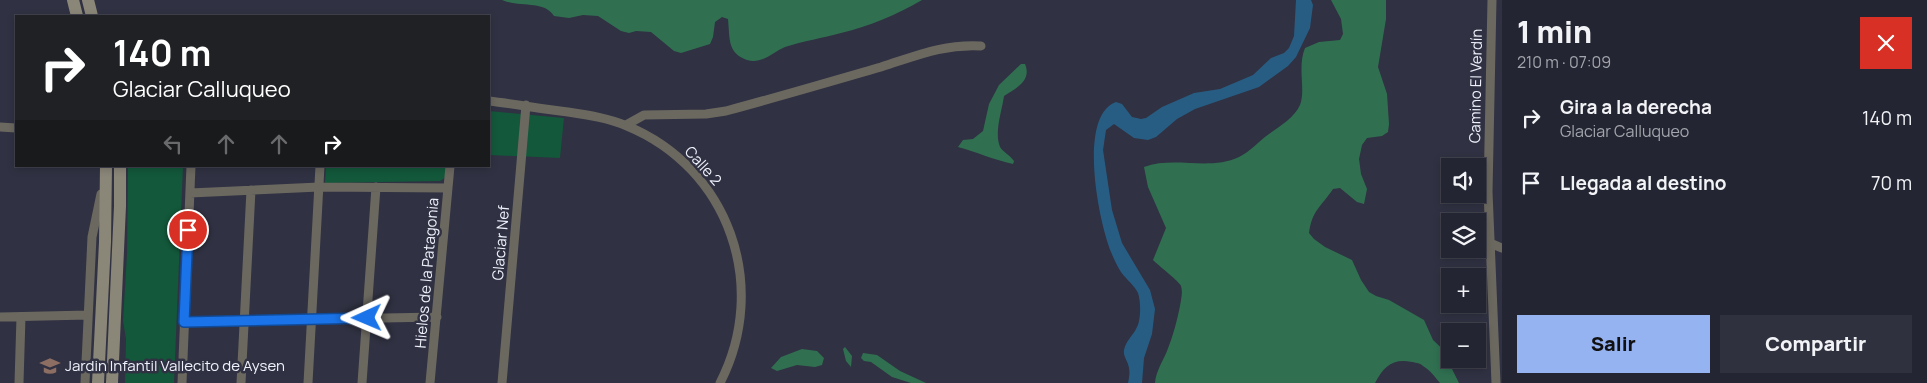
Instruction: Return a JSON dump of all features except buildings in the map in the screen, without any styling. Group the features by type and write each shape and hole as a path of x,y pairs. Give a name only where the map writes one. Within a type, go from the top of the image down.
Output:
{"main road":[{"path":"73,0 77,15"},
{"path":"88,0 92,15"},
{"path":"98,383 105,242 106,167"},
{"path":"112,383 120,167"}],"street":[{"name":"Camino El Verdín","path":"1492,0 1488,192 1496,383"},
{"path":"626,125 639,116 644,115 706,114 726,111 939,48 963,45 981,46"},
{"name":"Calle 2","path":"490,101 597,116 626,125 653,138 688,166 716,202 729,229 738,259 742,306 735,345 720,383"},
{"name":"Glaciar Nef","path":"502,383 526,106"},
{"path":"0,127 15,128"},
{"path":"85,383 92,236 106,167"},
{"path":"182,383 191,167"},
{"path":"308,383 320,167"},
{"name":"Hielos de la Patagonia","path":"430,383 450,167"},
{"path":"190,193 319,187 448,188"},
{"path":"362,383 376,187"},
{"path":"241,383 251,190"},
{"path":"1490,243 1502,248"},
{"path":"0,317 88,315"},
{"path":"19,383 21,317"},
{"path":"184,322 437,317"}],"green space":[{"path":"502,0 922,0 873,23 785,47 762,59 752,61 741,57 733,49 728,19 722,17 715,22 710,44 681,53 674,51 651,32 636,31 629,33 621,31 598,16 583,15 569,18 554,16 550,11 538,6"},
{"path":"1331,0 1386,0 1386,19 1378,67 1387,94 1388,132 1382,136 1367,138 1362,145 1359,159 1361,174 1367,189 1364,204 1357,202 1340,188 1333,189 1312,219 1309,233 1325,247 1352,260 1369,292 1389,300 1424,320 1433,340 1441,348 1441,368 1452,368 1459,383 1440,383 1421,364 1399,361 1386,368 1375,383 1155,383 1158,370 1175,328 1182,291 1180,284 1153,260 1166,228 1148,187 1144,167 1167,163 1216,163 1228,161 1247,152 1291,118 1298,109 1302,99 1302,63 1305,48 1319,42 1340,40 1343,34 1341,19"},
{"path":"1021,64 1025,64 1027,70 1025,79 1018,87 1004,96 998,128 1000,147 1011,157 1014,161 1013,164 958,147 963,140 973,139 983,131 989,104 999,85"},
{"path":"490,111 564,118 560,158 490,155"},
{"path":"128,167 183,167 174,383 125,383 126,339 123,321 127,254"},
{"path":"326,167 447,167 446,177 440,181 325,183"},
{"path":"845,347 852,356 851,367 846,361 843,349"},
{"path":"802,349 817,351 824,358 822,365 815,367 797,365 777,371 771,368 781,357"},
{"path":"863,353 877,355 900,371 926,383 911,383 892,377 871,362 864,361 861,358"}],"water":[{"path":"1296,0 1311,0 1313,5 1310,28 1296,57 1288,66 1259,87 1195,109 1177,119 1156,137 1148,140 1134,138 1114,124 1106,130 1103,150 1112,210 1122,243 1150,290 1155,309 1152,334 1144,358 1142,383 1128,383 1129,370 1124,350 1126,343 1138,324 1140,301 1137,290 1121,272 1114,260 1101,218 1094,171 1094,148 1097,127 1104,111 1116,102 1122,104 1132,117 1146,118 1162,107 1194,93 1220,89 1253,75 1271,58 1284,53 1289,48 1294,36"}],"place":[{"name":"Jardin Infantil Vallecito de Aysen","path":"50,366"}],"route":[{"path":"188,230 184,322 367,318"}]}
